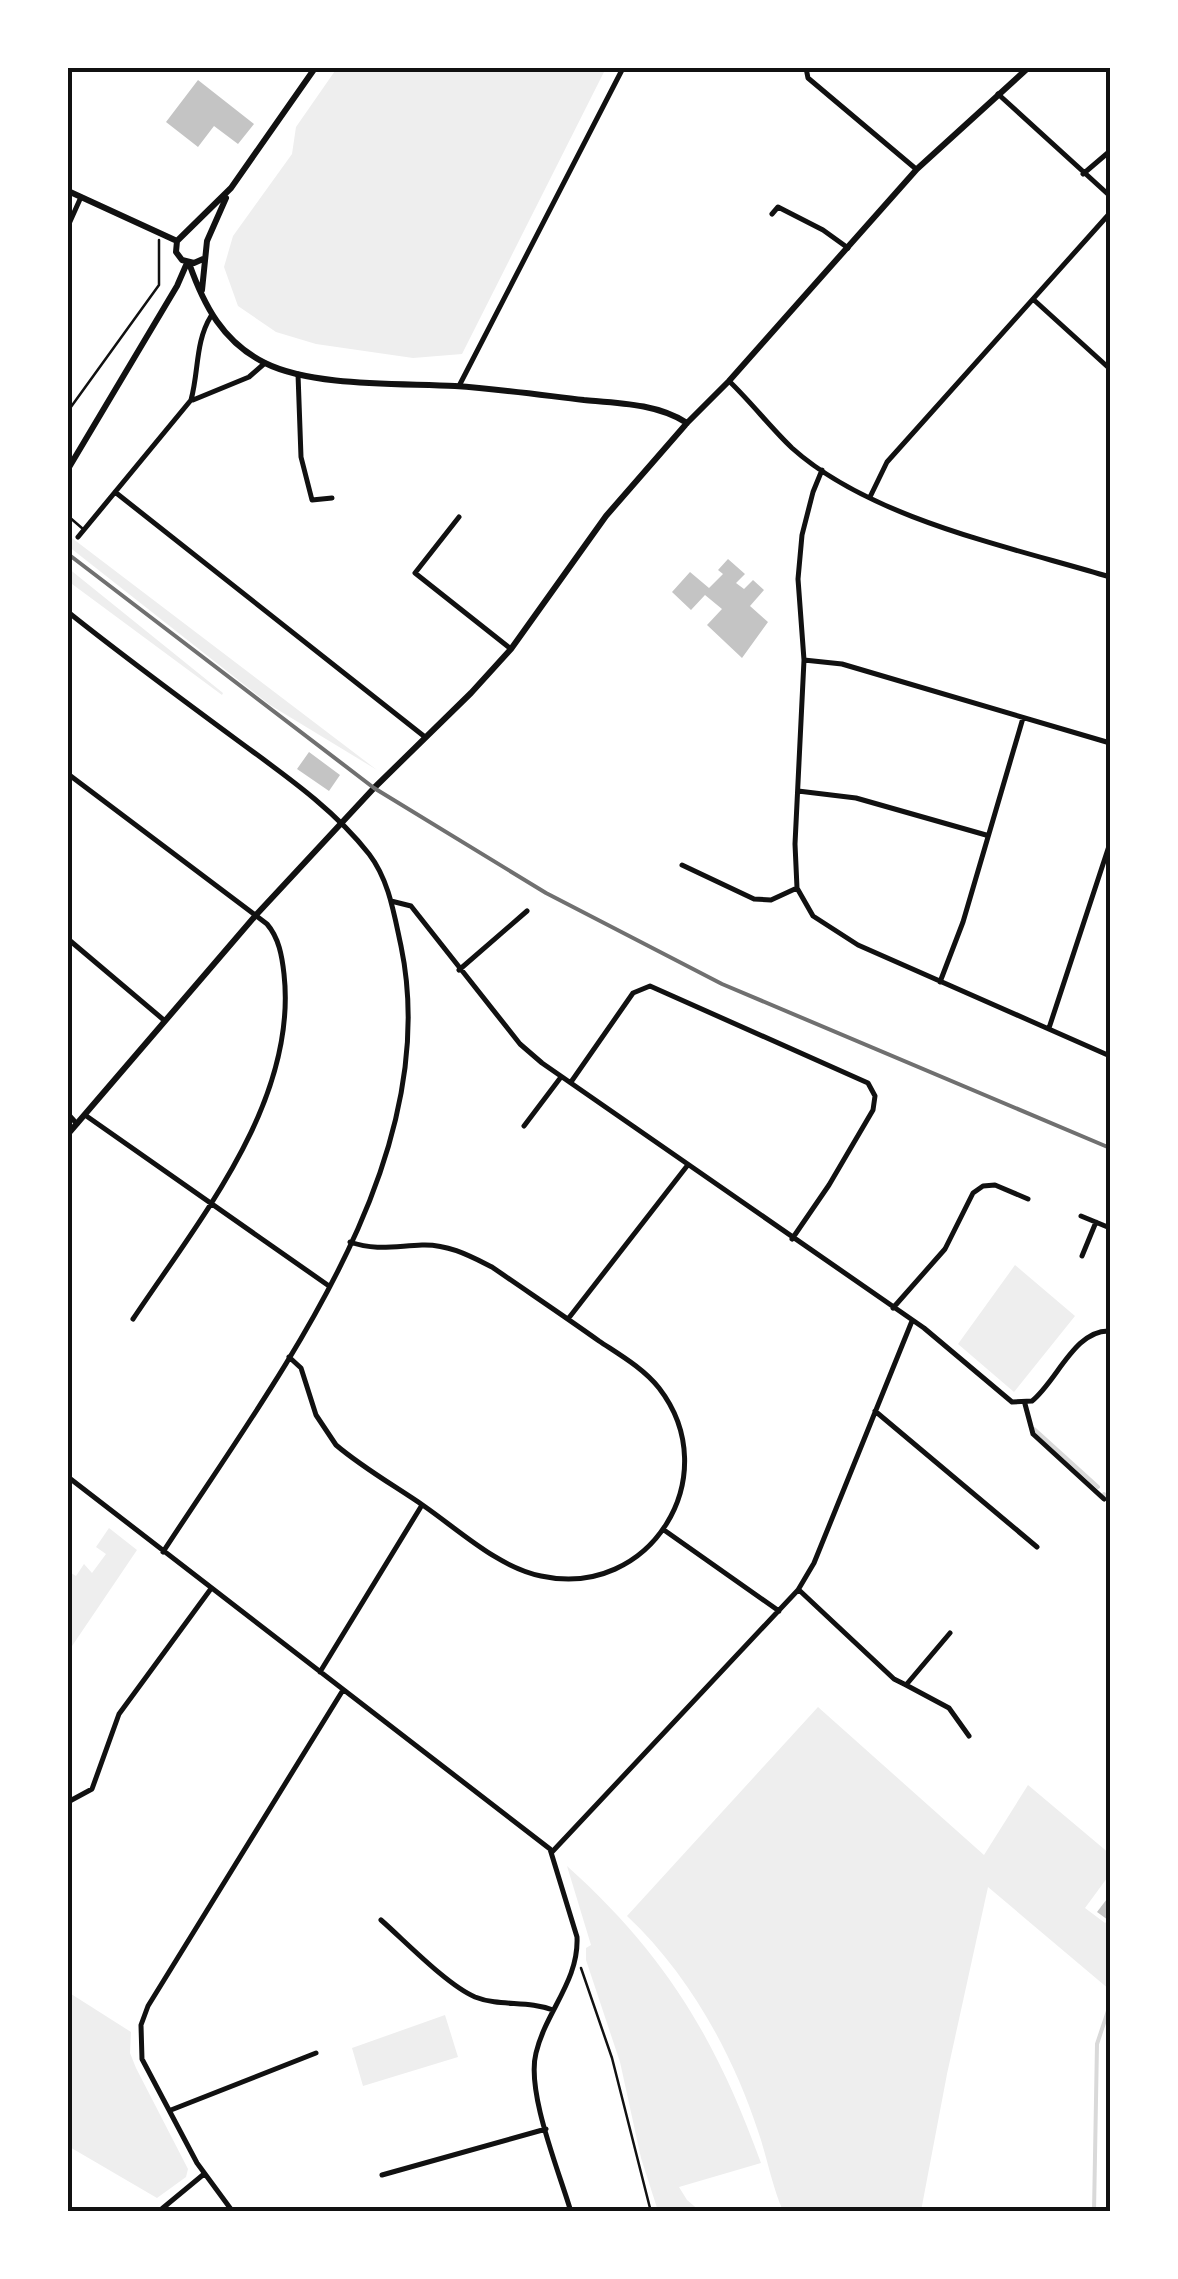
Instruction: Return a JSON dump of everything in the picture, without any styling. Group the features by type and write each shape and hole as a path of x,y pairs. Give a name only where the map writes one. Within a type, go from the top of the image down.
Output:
{"street":[{"path":"315,68 231,188 177,241 176,252 188,263 211,316 234,342 265,363 298,374 378,383 459,386 662,410 687,423"},
{"path":"459,386 623,68"},
{"path":"806,68 808,78 917,170"},
{"path":"68,1134 256,914 511,649 606,516 687,423 917,170 1028,68"},
{"path":"998,94 1110,196"},
{"path":"1083,174 1110,151"},
{"path":"202,292 207,241 231,188"},
{"path":"68,191 177,241"},
{"path":"68,226 80,197"},
{"path":"772,214 778,207 848,248"},
{"path":"870,497 888,462 1110,212"},
{"path":"190,231 200,233 207,241"},
{"path":"68,468 188,263 203,259"},
{"path":"1034,300 1110,369"},
{"path":"78,536 191,400 197,379 198,343 211,316"},
{"path":"191,400 249,377 265,363"},
{"path":"298,374 301,457 312,500 332,498"},
{"path":"729,381 793,449 895,511 1110,577"},
{"path":"822,470 802,535 798,579 804,660 797,888 813,916 842,937 1110,1056"},
{"path":"115,492 426,737"},
{"path":"459,517 416,573 511,649"},
{"path":"68,612 342,822 382,875 406,970 408,1053 373,1188 330,1286 163,1552"},
{"path":"804,660 842,664 1110,743"},
{"path":"940,982 1023,718"},
{"path":"68,774 256,914 272,930 279,946 285,986 282,1031 260,1112 248,1140 133,1319"},
{"path":"798,790 856,798 986,835"},
{"path":"1049,1028 1110,843"},
{"path":"682,865 754,899 771,900 797,888"},
{"path":"391,901 411,906 520,1044 687,1166 952,1349 1012,1402 1025,1404 1039,1396 1086,1338 1110,1331"},
{"path":"459,970 527,912"},
{"path":"68,939 165,1021"},
{"path":"570,1083 630,998 638,989 650,986 868,1083 875,1096 873,1110 830,1185 792,1238"},
{"path":"524,1126 560,1076"},
{"path":"68,1114 76,1124"},
{"path":"84,1115 330,1286"},
{"path":"568,1319 687,1166"},
{"path":"893,1308 945,1249 973,1193 983,1186 995,1185 1028,1199"},
{"path":"1081,1216 1110,1228"},
{"path":"1082,1256 1096,1222"},
{"path":"288,1358 301,1368 316,1416 336,1445 507,1564 526,1572 556,1579 587,1578 616,1568 643,1552 664,1530 678,1504 684,1474 683,1444 676,1416 648,1376 492,1268 457,1251 425,1245 381,1250 349,1242"},
{"path":"552,1852 798,1590 814,1563 912,1321"},
{"path":"1025,1404 1033,1434 1104,1499"},
{"path":"875,1411 1037,1547"},
{"path":"68,1477 552,1852 576,1936 576,1960 541,2036 533,2068 570,2212"},
{"path":"320,1672 422,1505"},
{"path":"664,1530 779,1611"},
{"path":"68,1802 92,1789 119,1714 211,1589"},
{"path":"798,1590 894,1679 948,1708 969,1736"},
{"path":"906,1685 950,1634"},
{"path":"232,2212 204,2174 142,2058 142,2025 148,2006 344,1690"},
{"path":"381,1920 472,1996 536,2003 553,2010"},
{"path":"170,2110 316,2053"},
{"path":"382,2174 546,2129"},
{"path":"158,2212 204,2174"}],"lane":[{"path":"68,516 84,530"}],"path":[{"path":"68,411 158,284 160,234"},
{"path":"576,1960 587,1980 612,2058 651,2212"}],"shaded area":[{"path":"337,68 606,68 462,354 413,358 316,344 276,332 238,306 224,267 233,236 292,154 296,127"},
{"path":"68,535 377,770 270,705 68,546"},
{"path":"68,568 223,693 222,695 68,581"},
{"path":"1015,1265 1075,1316 1014,1392 958,1344"},
{"path":"109,1528 137,1550 68,1652 68,1579 71,1573 76,1576 84,1564 92,1573 106,1554 96,1547"},
{"path":"818,1707 984,1855 1028,1785 1110,1854 1110,1874 1085,1908 1105,1923 1110,1918 1110,1990 988,1887 921,2211 783,2211 747,2101 721,2043 670,1963 627,1916"},
{"path":"567,1866 602,1899 660,1966 706,2038 744,2118 761,2163 679,2187 700,2211 658,2211 641,2158 620,2062 586,1960 586,1948 591,1945"},
{"path":"68,1992 131,2032 130,2053 136,2068 188,2169 186,2177 157,2198 68,2146"},
{"path":"445,2015 458,2057 363,2086 352,2048"}],"building":[{"path":"198,80 254,124 238,144 214,126 198,147 166,122"},
{"path":"728,559 745,574 736,583 744,589 753,580 764,590 750,606 768,622 742,658 707,625 722,609 705,595 691,610 672,592 690,572 709,588 723,574 718,570"},
{"path":"309,752 340,775 329,791 297,769"},
{"path":"1110,1895 1110,1916 1108,1920 1097,1912"}],"waterway":[{"path":"1034,1429 1098,1487"},
{"path":"1104,1494 1110,1499"},
{"path":"1094,2212 1097,2044 1110,2005"}],"railway":[{"path":"68,554 374,788 546,893 722,984 1110,1148"}]}
